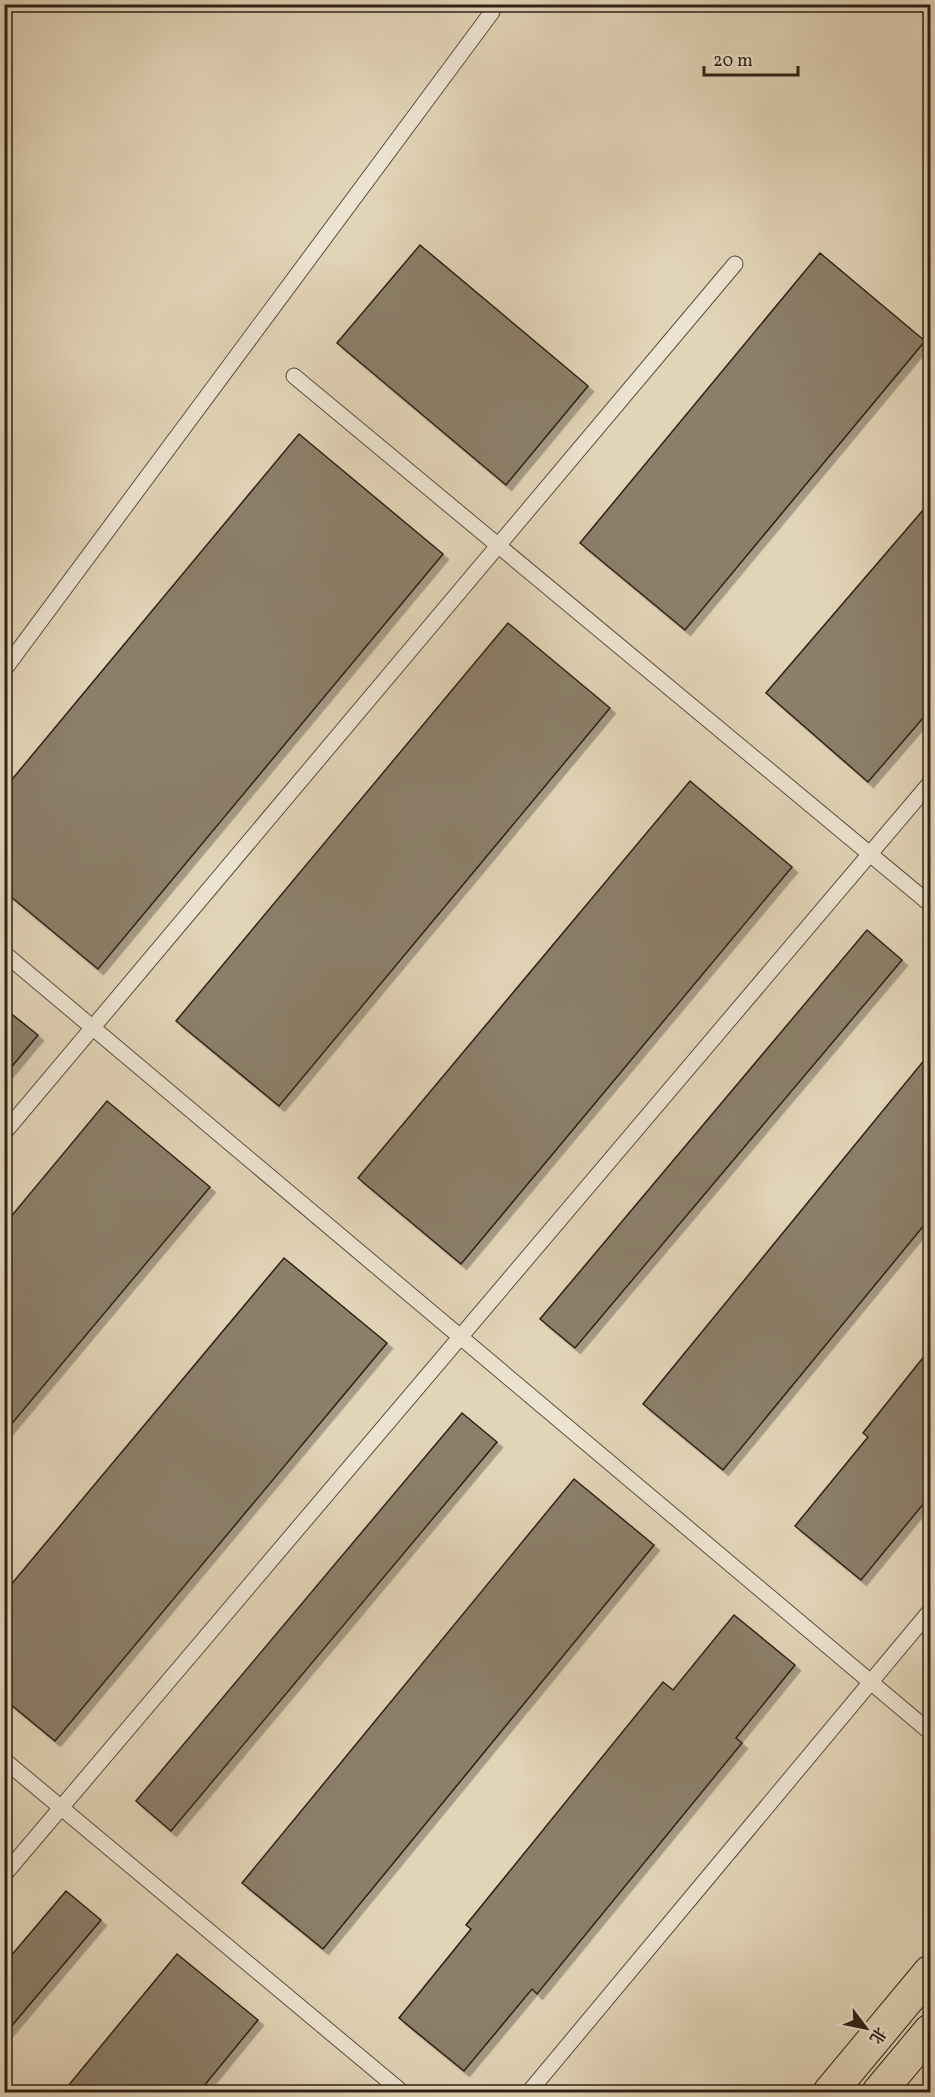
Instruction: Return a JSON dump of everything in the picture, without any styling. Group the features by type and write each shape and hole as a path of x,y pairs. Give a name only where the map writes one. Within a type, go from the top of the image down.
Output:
{"highway":[{"path":"830,2092 930,1972"},
{"path":"879,2092 930,2031"}],"lane":[{"path":"4,670 492,12"},
{"path":"4,1133 735,264"},
{"path":"294,376 930,904"},
{"path":"4,1875 930,783"},
{"path":"4,953 930,1732"},
{"path":"529,2092 930,1611"},
{"path":"4,1760 402,2092"}],"building":[{"path":"420,245 588,386 506,485 337,343"},
{"path":"820,253 925,341 685,630 580,543"},
{"path":"299,434 443,554 98,969 4,891 4,789"},
{"path":"930,502 930,710 868,782 766,693"},
{"path":"508,623 610,708 279,1106 176,1021"},
{"path":"690,781 792,867 461,1264 358,1178"},
{"path":"867,930 902,960 575,1348 540,1319"},
{"path":"4,1008 38,1035 4,1076"},
{"path":"930,1053 930,1218 723,1470 643,1404"},
{"path":"107,1101 210,1187 4,1433 4,1225"},
{"path":"284,1258 387,1343 55,1741 4,1699 4,1593"},
{"path":"930,1349 930,1499 929,1497 861,1580 795,1526 868,1437 863,1433"},
{"path":"462,1413 497,1442 171,1831 136,1801"},
{"path":"574,1479 654,1545 323,1949 242,1883"},
{"path":"734,1615 795,1665 736,1738 742,1743 537,1994 532,1989 464,2071 399,2018 471,1929 466,1925 663,1682 673,1690"},
{"path":"66,1891 101,1920 4,2035 4,1964"},
{"path":"177,1954 258,2020 199,2092 63,2092"}]}
